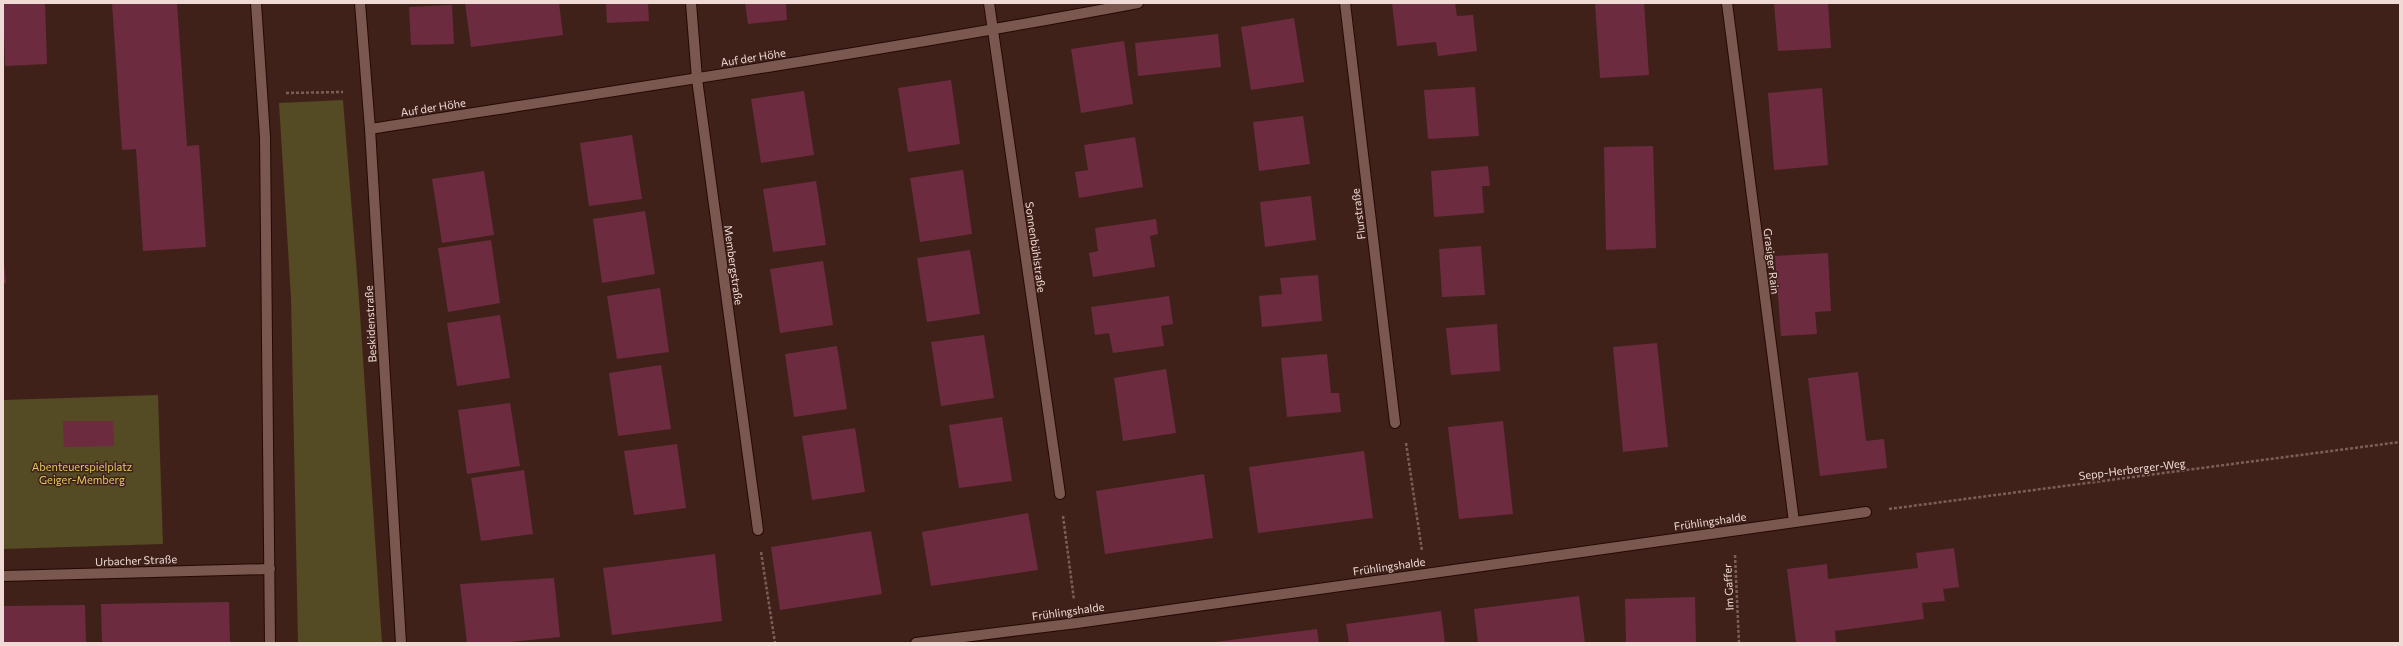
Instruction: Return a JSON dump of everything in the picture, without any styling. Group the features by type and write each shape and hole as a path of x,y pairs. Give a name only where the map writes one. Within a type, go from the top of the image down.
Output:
{"street":[{"path":"256,3 265,137 270,643"},
{"name":"Beskidenstraße","path":"360,3 370,128 401,643"},
{"name":"Membergstraße","path":"691,3 697,79 758,530"},
{"name":"Sonnenbühlstraße","path":"990,3 1060,494"},
{"name":"Auf der Höhe","path":"370,128 697,79 993,30 1138,3"},
{"name":"Flurstraße","path":"1345,3 1395,423"},
{"name":"Grasiger Rain","path":"1727,3 1794,522"},
{"name":"Frühlingshalde","path":"916,643 1077,623 1866,512"},
{"name":"Urbacher Straße","path":"3,576 270,569"}],"path":[{"path":"262,94 367,92"},
{"path":"1395,423 1408,446 1425,573"},
{"name":"Sepp-Herberger-Weg","path":"1866,512 2400,442"},
{"path":"1060,494 1077,623"},
{"path":"758,530 774,643"},
{"name":"Im Gaffer","path":"1733,530 1739,643"}],"green space":[{"path":"343,100 359,299 382,643 298,643 291,298 279,103"},
{"name":"Abenteuerspielplatz Geiger-Memberg","path":"158,395 163,544 3,549 3,400"}],"building":[{"path":"3,3 45,3 47,64 5,66"},
{"path":"112,3 177,3 187,146 199,145 206,247 143,251 136,149 122,150"},
{"path":"465,3 559,3 563,35 471,47"},
{"path":"606,3 648,3 649,21 607,23"},
{"path":"745,3 786,3 787,20 748,24"},
{"path":"1392,3 1455,3 1457,16 1473,15 1477,51 1438,56 1436,42 1397,46"},
{"path":"1595,3 1644,3 1649,75 1600,78"},
{"path":"1774,3 1828,3 1831,48 1778,51"},
{"path":"452,5 454,44 411,45 409,7"},
{"path":"1294,18 1304,82 1251,90 1241,27"},
{"path":"1218,34 1221,67 1138,76 1135,43"},
{"path":"1124,41 1133,104 1081,113 1071,49"},
{"path":"951,80 960,144 908,152 898,88"},
{"path":"1475,87 1479,136 1428,139 1424,90"},
{"path":"1822,88 1828,165 1774,170 1768,93"},
{"path":"804,91 814,155 761,163 751,99"},
{"path":"1303,116 1310,164 1259,171 1253,122"},
{"path":"632,135 642,199 589,206 580,143"},
{"path":"1135,137 1143,187 1079,198 1075,172 1088,170 1084,145"},
{"path":"1653,146 1656,248 1606,250 1604,147"},
{"path":"1488,166 1490,186 1482,186 1484,213 1434,217 1431,171"},
{"path":"963,170 972,234 920,242 910,178"},
{"path":"484,171 494,235 442,243 432,179"},
{"path":"816,181 826,245 773,252 763,189"},
{"path":"1311,196 1316,240 1265,247 1260,202"},
{"path":"645,211 655,274 602,283 593,219"},
{"path":"1156,219 1158,234 1150,236 1155,267 1093,277 1089,253 1098,251 1095,228"},
{"path":"491,240 500,303 448,312 438,248"},
{"path":"1481,246 1485,295 1442,297 1439,249"},
{"path":"970,250 980,314 927,322 917,258"},
{"path":"3,253 6,283 3,284"},
{"path":"1828,253 1831,311 1815,312 1817,334 1781,336 1775,256"},
{"path":"823,261 833,325 780,333 770,269"},
{"path":"1318,275 1322,321 1262,327 1259,296 1282,294 1280,278"},
{"path":"660,288 669,352 617,359 607,296"},
{"path":"1169,296 1173,324 1161,326 1164,346 1113,353 1109,333 1095,335 1091,307"},
{"path":"500,315 510,378 457,386 447,323"},
{"path":"1497,324 1500,371 1451,375 1446,328"},
{"path":"984,335 994,398 941,406 931,342"},
{"path":"1657,343 1668,447 1623,452 1613,347"},
{"path":"837,346 847,409 794,417 785,354"},
{"path":"1327,354 1331,393 1339,393 1341,412 1287,417 1281,358"},
{"path":"661,365 671,429 618,436 609,373"},
{"path":"1166,369 1176,433 1123,441 1114,378"},
{"path":"1858,372 1866,441 1884,439 1887,468 1820,476 1808,378"},
{"path":"510,403 520,466 467,474 458,410"},
{"path":"1002,417 1012,481 959,488 949,425"},
{"path":"63,421 113,421 114,446 64,447"},
{"path":"1503,421 1513,514 1459,519 1448,427"},
{"path":"855,428 865,492 812,500 802,436"},
{"path":"677,444 686,508 634,515 624,451"},
{"path":"1364,451 1373,518 1258,533 1249,467"},
{"path":"524,470 533,534 481,541 471,478"},
{"path":"1204,474 1213,538 1105,554 1096,491"},
{"path":"1028,513 1038,570 931,586 922,532"},
{"path":"871,531 882,594 780,610 771,547"},
{"path":"1954,548 1959,587 1943,589 1945,601 1922,603 1924,619 1835,631 1836,643 1796,643 1787,569 1827,564 1828,579 1918,568 1916,553"},
{"path":"715,554 722,621 612,635 603,568"},
{"path":"554,578 560,637 501,643 467,643 460,584"},
{"path":"1579,596 1585,643 1478,643 1474,609"},
{"path":"1695,597 1696,643 1626,643 1625,599"},
{"path":"229,602 230,643 102,643 101,604"},
{"path":"85,605 86,643 3,643 3,606"},
{"path":"1441,611 1445,643 1349,643 1346,624"},
{"path":"1317,629 1319,643 1215,643 1215,642"}]}
